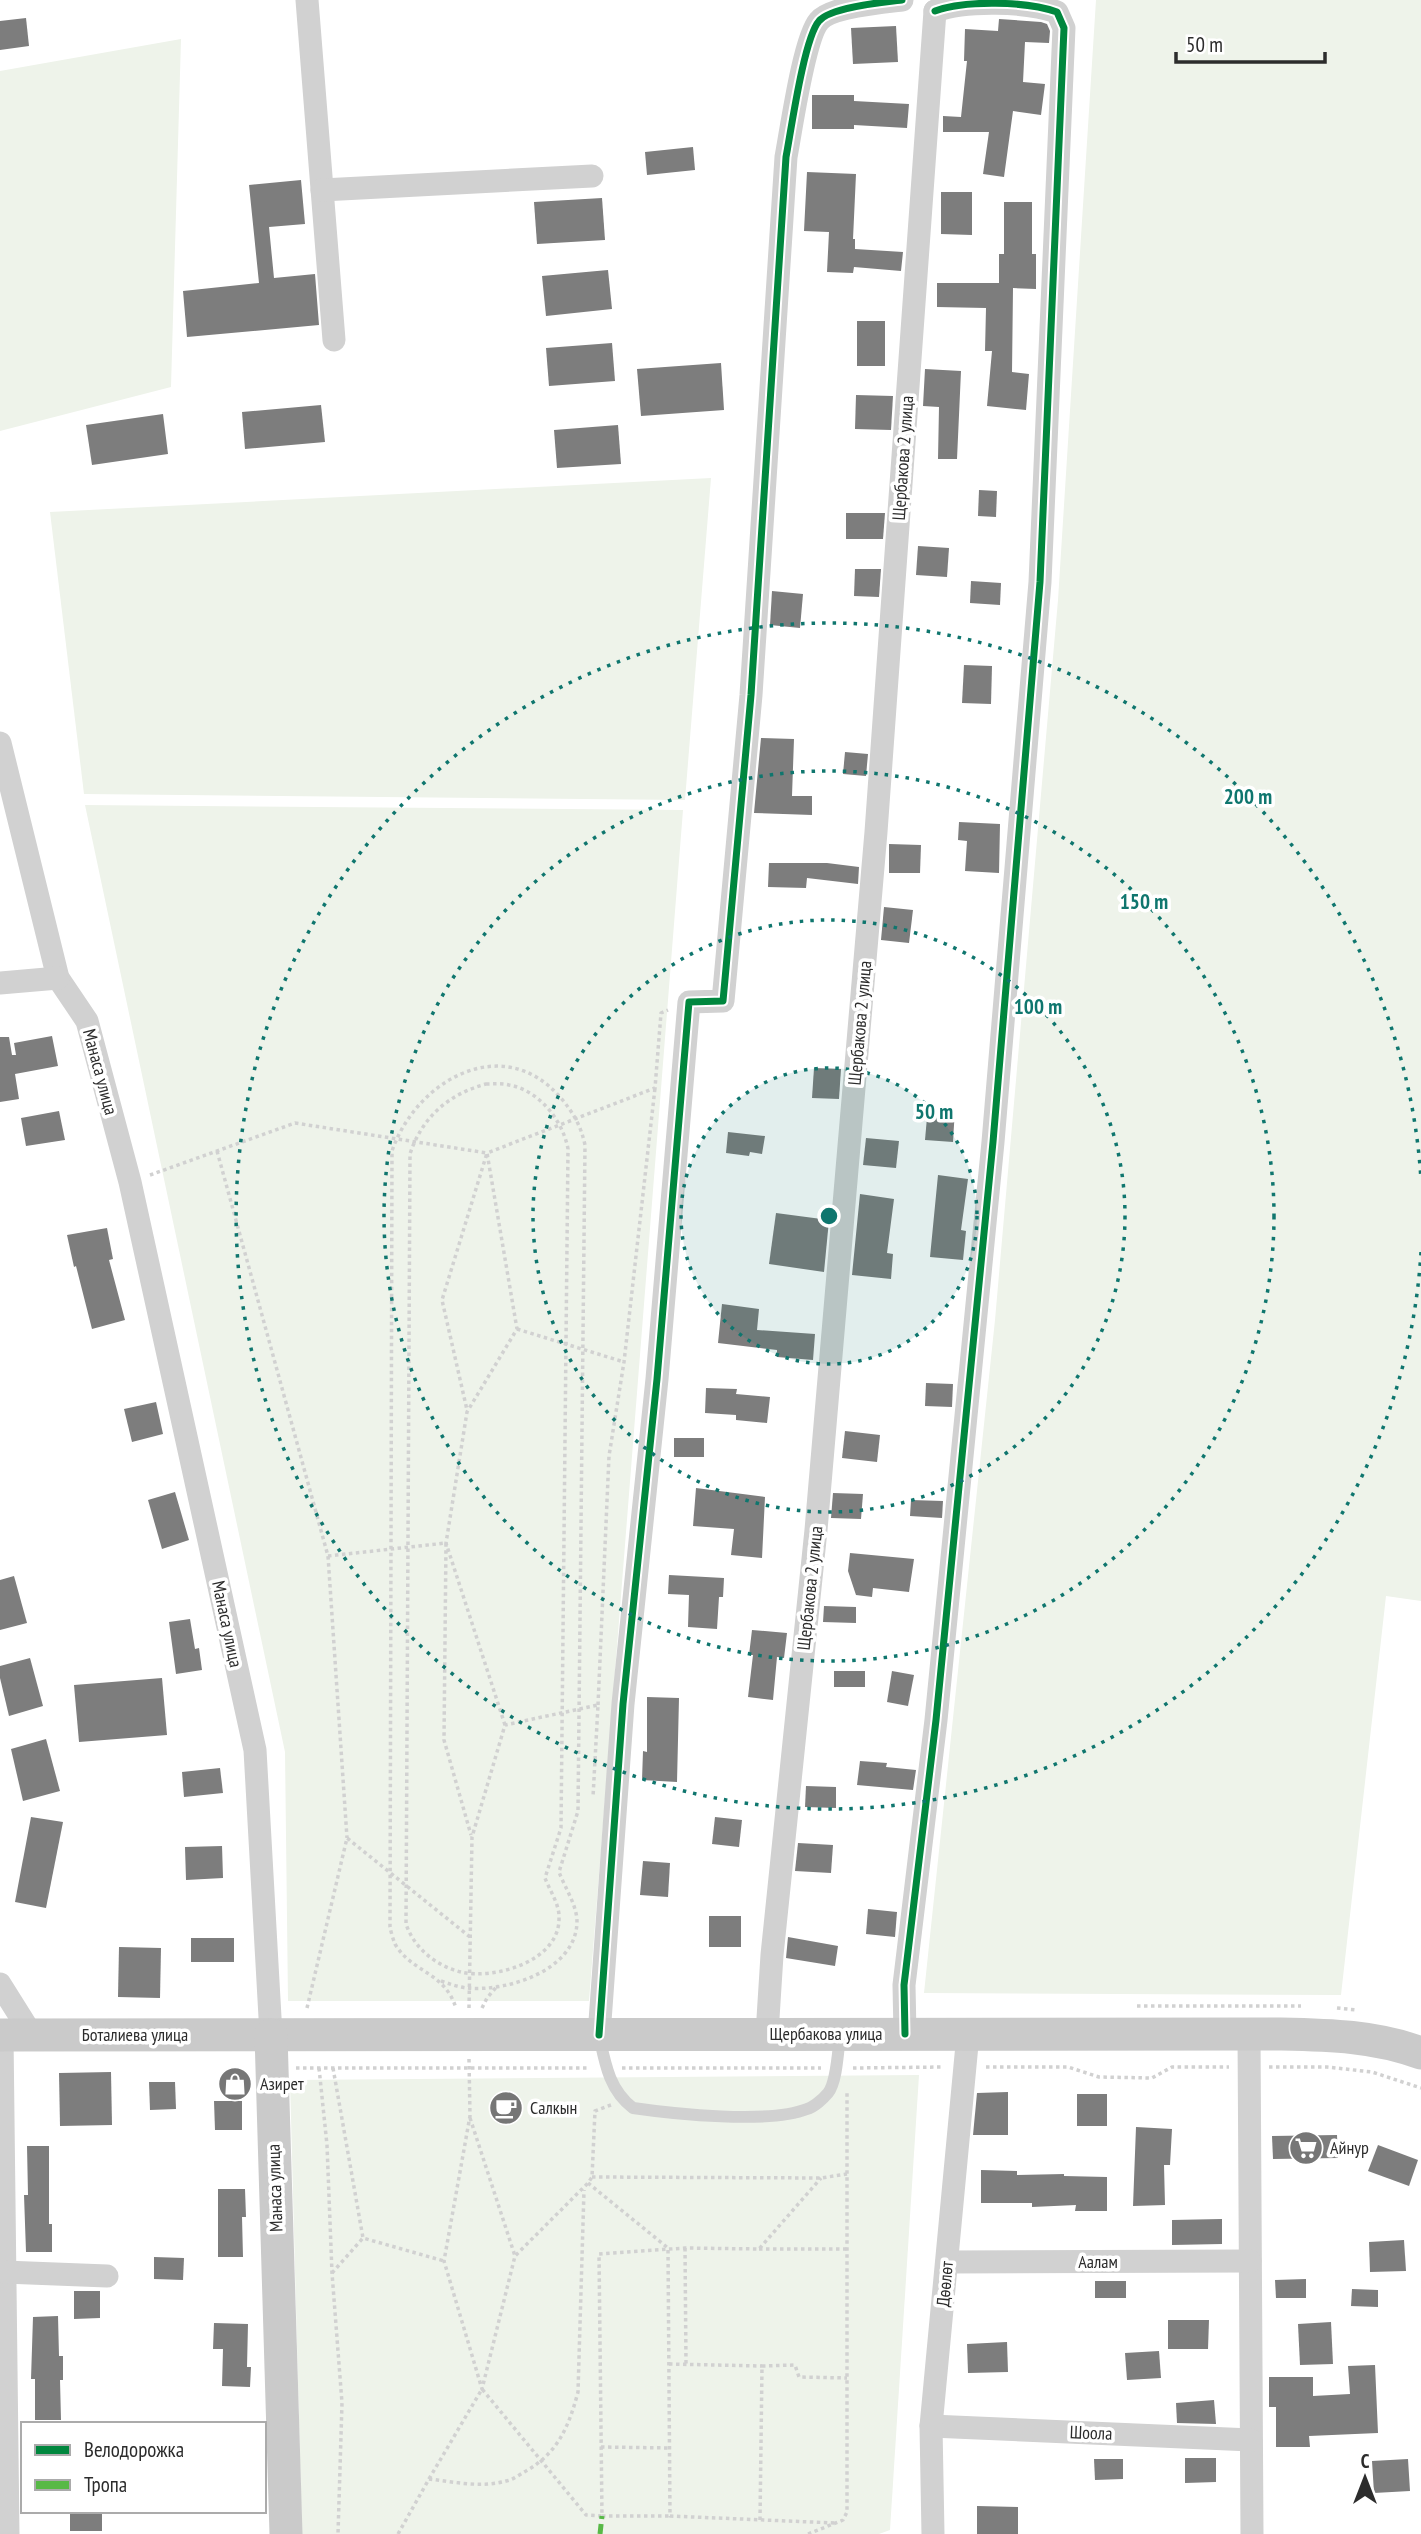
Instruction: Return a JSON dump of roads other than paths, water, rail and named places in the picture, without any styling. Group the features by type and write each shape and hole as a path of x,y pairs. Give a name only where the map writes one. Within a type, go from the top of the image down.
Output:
{"street":[{"path":"307,0 334,340"},
{"path":"599,2035 623,1704 653,1419 689,1002 723,1001 751,695 786,157 801,76 819,21 829,14 902,0"},
{"path":"905,2034 904,1985 936,1720 992,1155 1040,582 1064,29 1057,12 1042,7 979,2 929,5"},
{"name":"Щербакова 2 улица","path":"767,2034 772,1955 816,1530 876,832 929,5"},
{"path":"322,190 592,176"},
{"name":"Манаса улица","path":"0,743 58,978 87,1021 130,1182 255,1749 271,2035 286,2534"},
{"path":"0,983 58,978"},
{"path":"0,1984 11,2035 3,2283 8,2534"},
{"name":"Дөөлөт","path":"933,2534 932,2426 968,2034"},
{"path":"1249,2034 1252,2534"},
{"name":"Щербакова улица","path":"271,2035 1249,2034 1364,2037 1421,2053"},
{"name":"Боталиева улица","path":"11,2035 271,2035"},
{"name":"Аалам","path":"947,2262 1250,2261"},
{"path":"3,2283 107,2276"},
{"name":"Шоола","path":"932,2426 1251,2440"}],"lane":[{"path":"599,2035 606,2068 622,2100 634,2108 744,2117 810,2109 830,2091 841,2068 840,2034"}],"place":[{"name":"Азирет","path":"235,2084"},
{"name":"Салкын","path":"506,2108"},
{"name":"Айнур","path":"1306,2148"}]}
